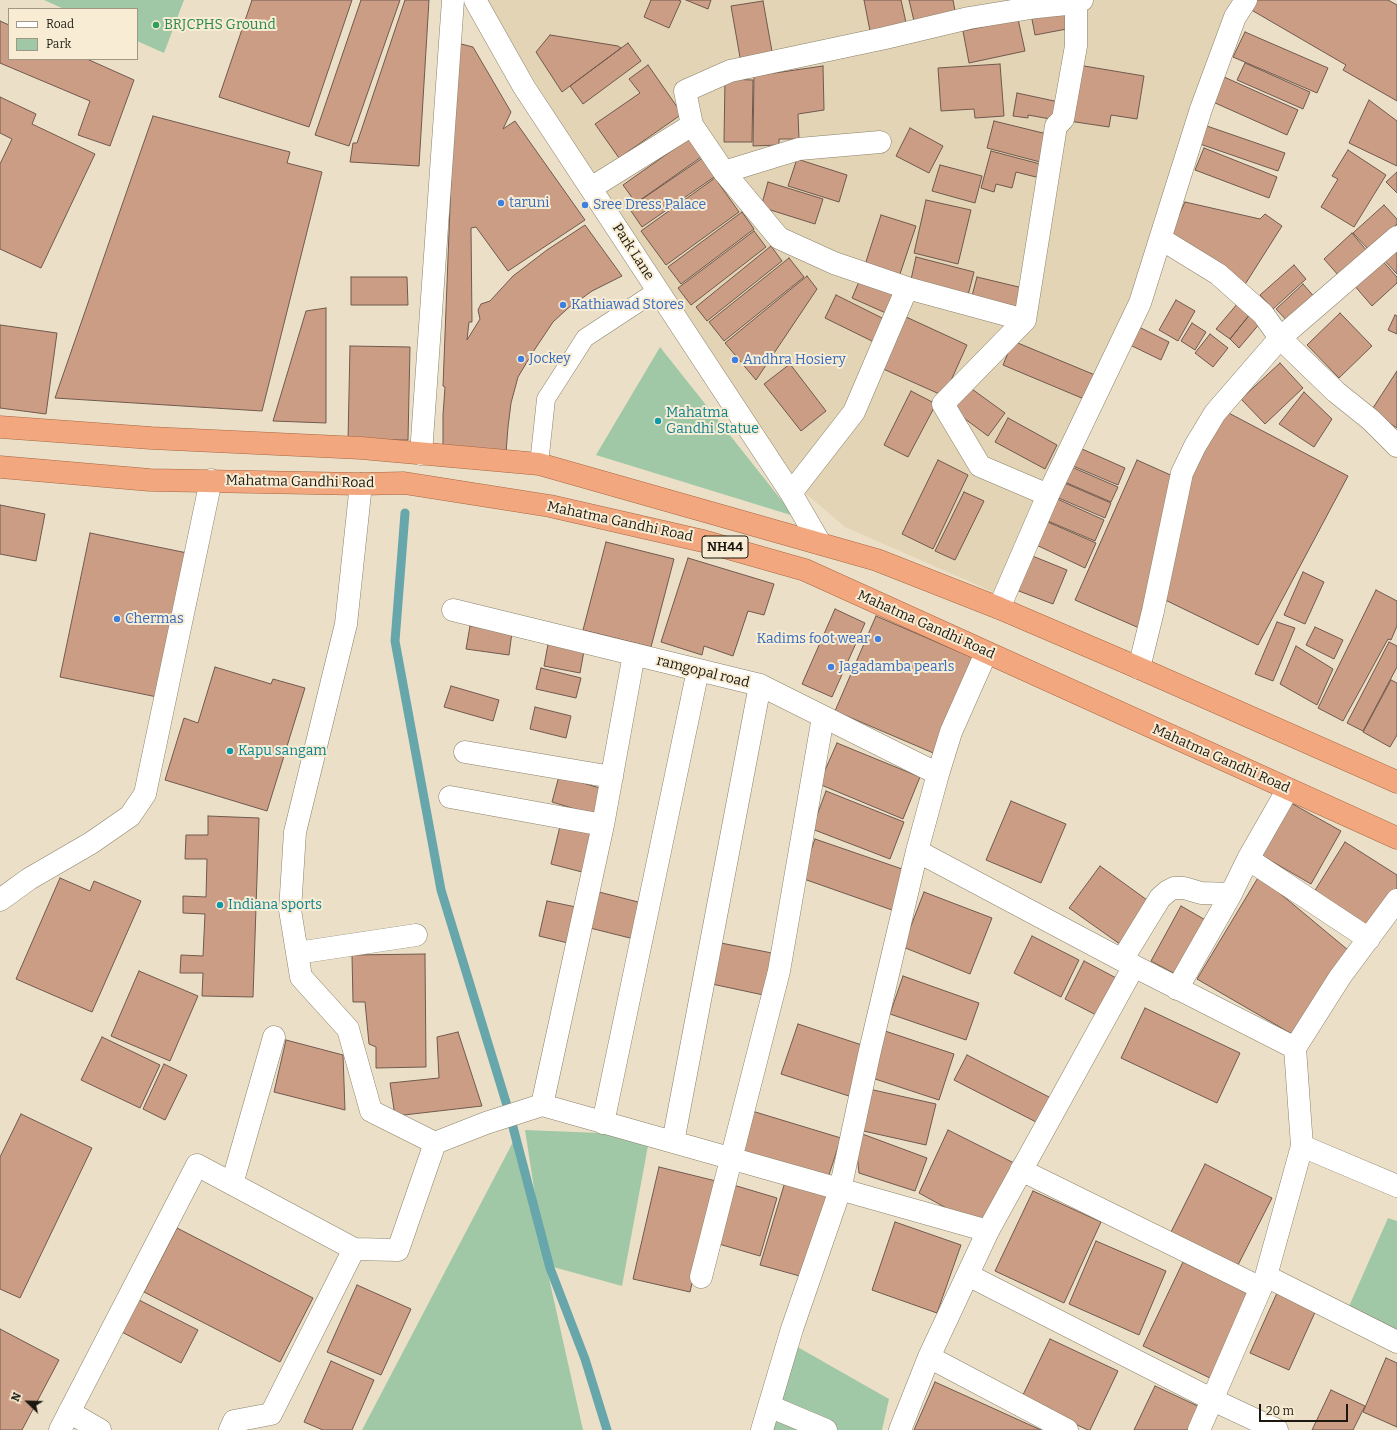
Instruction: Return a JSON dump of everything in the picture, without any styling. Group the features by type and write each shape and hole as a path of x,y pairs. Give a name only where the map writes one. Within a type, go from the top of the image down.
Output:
{"highway":[{"name":"Mahatma Gandhi Road","path":"0,427 151,438 361,448 539,464 877,560 999,608 1397,782"},
{"name":"Mahatma Gandhi Road","path":"0,467 150,480 361,484 404,483 550,506 703,541 805,570 1397,838"}],"street":[{"path":"421,454 453,0"},
{"name":"Park Lane","path":"475,0 524,87 791,493 820,543"},
{"path":"999,608 1048,494 1140,304 1201,109 1235,17 1246,0"},
{"path":"1025,320 907,288 834,263 779,238 724,172 692,125 685,91 730,72 969,18 1079,1 1076,46 1063,119 1056,126 1025,320 943,404 980,466 1048,494"},
{"path":"591,188 692,125"},
{"path":"724,172 799,149 880,142"},
{"path":"1139,668 1153,611 1182,473 1195,446 1215,413 1280,338 1397,237"},
{"path":"1161,239 1218,274 1263,314 1280,338 1336,392 1371,420 1397,446"},
{"path":"791,493 854,412 907,288"},
{"path":"0,900 29,879 91,843 130,816 145,794 212,480"},
{"path":"361,484 346,624 296,832 290,910 301,978 348,1029 370,1111 435,1143 486,1123 536,1107 673,1142 988,1231"},
{"name":"ramgopal road","path":"453,610 760,686 938,774"},
{"path":"762,1430 792,1329 840,1190 869,1055 917,851 938,774 951,732 986,653"},
{"path":"536,1107 603,825 634,654"},
{"path":"603,1123 698,670"},
{"path":"673,1142 760,686"},
{"path":"701,1277 779,970 823,717"},
{"path":"465,752 612,777"},
{"path":"1177,989 1288,789"},
{"path":"450,797 603,825"},
{"path":"917,851 1177,989 1295,1048"},
{"path":"1248,859 1369,939"},
{"path":"900,1430 929,1357 988,1231 1128,963 1160,898 1174,888 1184,888 1201,893 1230,894"},
{"path":"1199,1430 1264,1282 1302,1146 1295,1048 1340,977 1397,900"},
{"path":"297,954 416,935"},
{"path":"232,1184 274,1037"},
{"path":"100,1430 64,1421 197,1165 354,1249 398,1250 435,1143"},
{"path":"1302,1146 1397,1186"},
{"path":"1021,1170 1397,1342"},
{"path":"230,1430 234,1421 271,1414 354,1249"},
{"path":"968,1275 1213,1400 1277,1430"},
{"path":"929,1357 1067,1430"},
{"path":"769,1406 826,1430"}],"lane":[{"path":"539,464 546,399 585,338 658,290"}],"shaded area":[{"path":"484,0 1243,0 1134,301 1000,595 845,527 799,488 619,216"}],"green space":[{"name":"BRJCPHS Ground","path":"44,0 184,0 164,53 138,41 138,8 62,8"},
{"path":"660,347 794,516 596,455"},
{"path":"525,1130 650,1135 622,1286 546,1265 583,1430 362,1430 513,1142 545,1259"},
{"path":"1388,1218 1397,1221 1397,1340 1346,1313"},
{"path":"787,1341 889,1399 882,1430 763,1430"}],"building":[{"path":"252,0 352,0 309,127 219,97"},
{"path":"361,0 400,0 349,146 315,135"},
{"path":"405,0 429,0 419,166 350,162 353,143 357,143"},
{"path":"651,0 681,1 669,28 644,17"},
{"path":"686,0 711,0 708,9"},
{"path":"864,0 901,0 907,27 871,36"},
{"path":"909,0 953,0 956,16 915,25"},
{"path":"1253,0 1388,0 1397,5 1397,101 1343,70 1346,65 1248,8"},
{"path":"763,1 773,57 741,63 731,6"},
{"path":"1068,7 1072,28 1035,35 1031,14"},
{"path":"1018,19 1025,51 969,63 963,31"},
{"path":"0,21 8,25 8,60 89,60 134,80 110,146 78,135 90,101 0,63"},
{"path":"1245,32 1328,68 1317,93 1233,57"},
{"path":"550,35 618,46 621,48 562,92 536,52"},
{"path":"453,42 473,47 511,112 503,129 515,121 585,220 508,271 476,227 471,228 472,322 469,322 467,340 480,319 478,310 481,304 490,301 513,276 547,250 585,225 622,276 592,291 567,309 553,322 533,352 518,377 511,403 506,453 443,447 445,387 443,386 451,181"},
{"path":"628,43 641,61 583,104 570,86"},
{"path":"1245,63 1310,92 1303,109 1237,80"},
{"path":"1000,64 1004,116 975,118 974,109 941,111 938,68"},
{"path":"648,65 682,114 619,158 595,124 640,93 629,79"},
{"path":"1078,65 1144,76 1137,119 1111,115 1109,127 1069,121"},
{"path":"823,66 824,110 798,114 799,139 779,139 779,145 753,146 754,76"},
{"path":"1224,77 1298,110 1287,135 1213,102"},
{"path":"725,79 753,80 752,142 724,142"},
{"path":"1017,93 1059,102 1056,120 1028,115 1028,118 1013,116"},
{"path":"0,97 36,114 32,124 95,154 41,268 0,249 0,164 12,139 0,133"},
{"path":"1369,100 1397,121 1397,166 1349,143"},
{"path":"153,116 290,152 287,163 322,172 262,411 55,398"},
{"path":"994,121 1051,135 1044,163 987,148"},
{"path":"1204,125 1285,153 1278,171 1197,143"},
{"path":"910,128 943,146 929,173 896,156"},
{"path":"691,137 704,155 636,203 623,185"},
{"path":"1204,148 1277,177 1269,198 1195,170"},
{"path":"1348,150 1386,175 1354,227 1321,207 1338,179 1332,176"},
{"path":"991,151 1044,165 1040,178 1016,172 1012,188 996,184 994,192 981,188"},
{"path":"704,157 717,175 642,227 629,208"},
{"path":"797,159 847,175 839,202 788,186"},
{"path":"940,165 982,176 975,203 932,191"},
{"path":"1397,172 1397,193 1386,182"},
{"path":"715,178 739,212 666,265 641,231"},
{"path":"768,182 823,199 815,224 761,207"},
{"path":"926,200 971,210 958,264 914,253"},
{"path":"1185,202 1260,219 1265,214 1282,226 1244,286 1169,237"},
{"path":"1384,205 1397,219 1397,224 1369,250 1353,233"},
{"path":"742,212 754,229 681,284 668,267"},
{"path":"881,215 916,226 898,280 864,268"},
{"path":"754,231 766,247 691,305 678,288"},
{"path":"1352,233 1367,251 1339,276 1324,259"},
{"path":"1397,244 1397,274 1382,258"},
{"path":"771,246 782,261 707,321 696,307"},
{"path":"1378,256 1397,277 1397,283 1372,306 1353,284"},
{"path":"916,257 974,272 967,299 910,284"},
{"path":"789,258 804,277 724,341 709,322"},
{"path":"1294,265 1306,279 1273,309 1260,295"},
{"path":"807,276 817,289 756,380 725,343"},
{"path":"351,277 407,277 408,305 351,305"},
{"path":"861,277 898,293 888,314 852,298"},
{"path":"977,277 1027,289 1023,308 972,296"},
{"path":"1303,284 1317,300 1290,324 1276,309"},
{"path":"836,295 888,321 876,343 825,318"},
{"path":"1176,300 1195,311 1178,341 1159,330"},
{"path":"1238,303 1251,313 1230,339 1216,329"},
{"path":"326,308 326,423 273,421 306,311"},
{"path":"1251,313 1261,322 1239,348 1230,339"},
{"path":"1340,313 1372,346 1339,378 1307,345"},
{"path":"1395,315 1397,316 1397,334 1388,330"},
{"path":"904,316 967,345 944,396 881,368"},
{"path":"1192,323 1206,332 1195,350 1181,341"},
{"path":"0,325 57,333 46,414 0,408"},
{"path":"1135,325 1169,342 1161,360 1126,343"},
{"path":"1210,334 1228,348 1213,367 1195,353"},
{"path":"1013,341 1095,375 1084,399 1003,365"},
{"path":"350,346 410,347 408,440 348,440"},
{"path":"1280,363 1303,388 1265,424 1241,399"},
{"path":"790,364 826,411 801,431 764,384"},
{"path":"1397,371 1397,428 1371,411"},
{"path":"965,384 1005,413 988,436 949,407"},
{"path":"911,391 936,404 908,457 884,445"},
{"path":"1304,392 1332,419 1314,447 1279,424"},
{"path":"1223,410 1348,476 1258,645 1157,596 1192,463"},
{"path":"1008,418 1057,445 1045,469 995,442"},
{"path":"1073,445 1125,468 1118,485 1066,463"},
{"path":"938,460 968,475 933,549 902,534"},
{"path":"1137,460 1175,477 1146,631 1075,600"},
{"path":"1067,465 1118,487 1111,502 1060,480"},
{"path":"1060,481 1111,503 1105,518 1054,496"},
{"path":"964,492 984,501 955,560 935,551"},
{"path":"1053,497 1104,520 1095,541 1043,519"},
{"path":"0,505 45,514 36,561 0,554"},
{"path":"1041,519 1096,543 1085,568 1030,542"},
{"path":"90,533 192,554 162,698 60,677"},
{"path":"606,542 674,559 651,647 583,630"},
{"path":"1025,553 1067,570 1053,604 1011,588"},
{"path":"688,558 774,584 764,615 748,611 733,656 704,646 702,655 661,642"},
{"path":"1303,572 1324,582 1305,624 1284,615"},
{"path":"1376,590 1397,601 1397,626 1391,640 1388,639 1343,721 1318,708"},
{"path":"835,609 865,623 832,697 802,684"},
{"path":"876,616 978,660 938,755 835,711"},
{"path":"1277,622 1295,628 1273,681 1255,674"},
{"path":"470,626 512,632 509,655 466,649"},
{"path":"1315,627 1343,640 1334,659 1306,645"},
{"path":"1389,642 1397,646 1397,667 1363,731 1347,723"},
{"path":"548,644 584,651 580,673 544,666"},
{"path":"1296,646 1333,669 1317,705 1280,684"},
{"name":"Kapu sangam","path":"215,667 271,684 273,679 305,688 267,811 165,780 184,718 198,723"},
{"path":"541,668 581,678 576,698 536,689"},
{"path":"1391,680 1397,683 1397,735 1390,747 1363,732"},
{"path":"451,686 499,700 493,721 444,707"},
{"path":"535,707 571,716 566,738 530,729"},
{"path":"837,743 920,777 903,819 819,784"},
{"path":"559,776 603,789 595,815 552,802"},
{"path":"826,791 904,822 890,859 812,829"},
{"path":"1011,801 1066,824 1041,883 986,860"},
{"path":"1291,803 1341,831 1311,884 1261,855"},
{"name":"Indiana sports","path":"208,816 259,818 253,997 202,996 203,973 180,973 181,955 203,956 205,914 183,913 183,896 206,897 207,859 185,859 186,835 208,835"},
{"path":"561,822 593,829 582,872 551,864"},
{"path":"815,839 905,870 892,910 801,878"},
{"path":"1345,842 1397,875 1397,888 1372,928 1314,892"},
{"path":"1100,866 1154,905 1124,947 1069,908"},
{"path":"1259,876 1348,950 1297,1037 1197,979"},
{"path":"60,878 90,891 94,881 141,901 92,1012 16,979"},
{"path":"599,892 642,903 634,939 590,928"},
{"path":"924,892 992,918 970,974 903,947"},
{"path":"547,901 576,907 568,943 539,936"},
{"path":"1181,906 1209,922 1179,976 1151,961"},
{"path":"1032,936 1079,960 1061,997 1014,973"},
{"path":"721,943 777,954 768,996 712,984"},
{"path":"425,954 426,1067 376,1068 376,1047 369,1044 365,1002 353,1002 352,955"},
{"path":"1084,961 1120,980 1100,1017 1065,999"},
{"path":"139,971 198,996 170,1061 111,1036"},
{"path":"903,976 979,1003 966,1040 890,1014"},
{"path":"1145,1008 1240,1053 1217,1103 1121,1058"},
{"path":"798,1024 868,1047 852,1097 781,1074"},
{"path":"882,1030 954,1054 939,1100 866,1076"},
{"path":"458,1032 482,1106 395,1116 390,1083 439,1078 437,1037"},
{"path":"102,1037 160,1065 140,1108 81,1080"},
{"path":"286,1040 343,1055 345,1110 274,1092"},
{"path":"967,1055 1051,1098 1038,1123 954,1080"},
{"path":"164,1064 187,1075 165,1120 143,1109"},
{"path":"869,1089 936,1104 926,1145 859,1130"},
{"path":"752,1111 841,1138 827,1181 739,1155"},
{"path":"21,1114 92,1148 20,1298 0,1289 0,1157"},
{"path":"948,1130 1014,1163 981,1227 919,1193"},
{"path":"857,1132 927,1158 915,1191 859,1173 856,1145"},
{"path":"1205,1164 1272,1198 1238,1265 1171,1232"},
{"path":"659,1167 716,1181 690,1292 633,1279"},
{"path":"785,1182 830,1195 807,1278 760,1265"},
{"path":"730,1184 777,1198 760,1256 712,1242"},
{"path":"1033,1191 1101,1222 1064,1303 995,1271"},
{"path":"895,1222 961,1245 937,1313 872,1290"},
{"path":"177,1228 313,1298 280,1362 144,1292"},
{"path":"1096,1241 1166,1271 1139,1335 1069,1304"},
{"path":"1183,1262 1249,1294 1210,1378 1143,1346"},
{"path":"357,1285 411,1309 381,1375 327,1352"},
{"path":"1277,1293 1316,1310 1289,1370 1250,1353"},
{"path":"135,1298 198,1330 181,1363 118,1330"},
{"path":"0,1329 59,1360 22,1430 0,1430"},
{"path":"1050,1339 1118,1371 1090,1430 1021,1399"},
{"path":"1386,1358 1397,1363 1397,1427 1363,1412"},
{"path":"331,1361 374,1380 352,1430 323,1430 304,1422"},
{"path":"935,1382 1041,1430 914,1430"},
{"path":"1155,1386 1202,1408 1192,1430 1134,1430"},
{"path":"1331,1390 1365,1406 1353,1430 1312,1430"}],"waterway":[{"path":"405,513 395,641 441,890 509,1112 550,1268 585,1359 607,1430"}],"place":[{"name":"BRJCPHS Ground","path":"156,25"},
{"name":"taruni","path":"501,203"},
{"name":"Sree Dress Palace","path":"585,205"},
{"name":"Kathiawad Stores","path":"563,305"},
{"name":"Jockey","path":"521,359"},
{"name":"Andhra Hosiery","path":"735,360"},
{"name":"Mahatma Gandhi Statue","path":"658,421"},
{"name":"Chermas","path":"117,619"},
{"name":"Kadims foot wear","path":"878,639"},
{"name":"Jagadamba pearls","path":"831,667"},
{"name":"Kapu sangam","path":"230,751"},
{"name":"Indiana sports","path":"220,905"}]}
